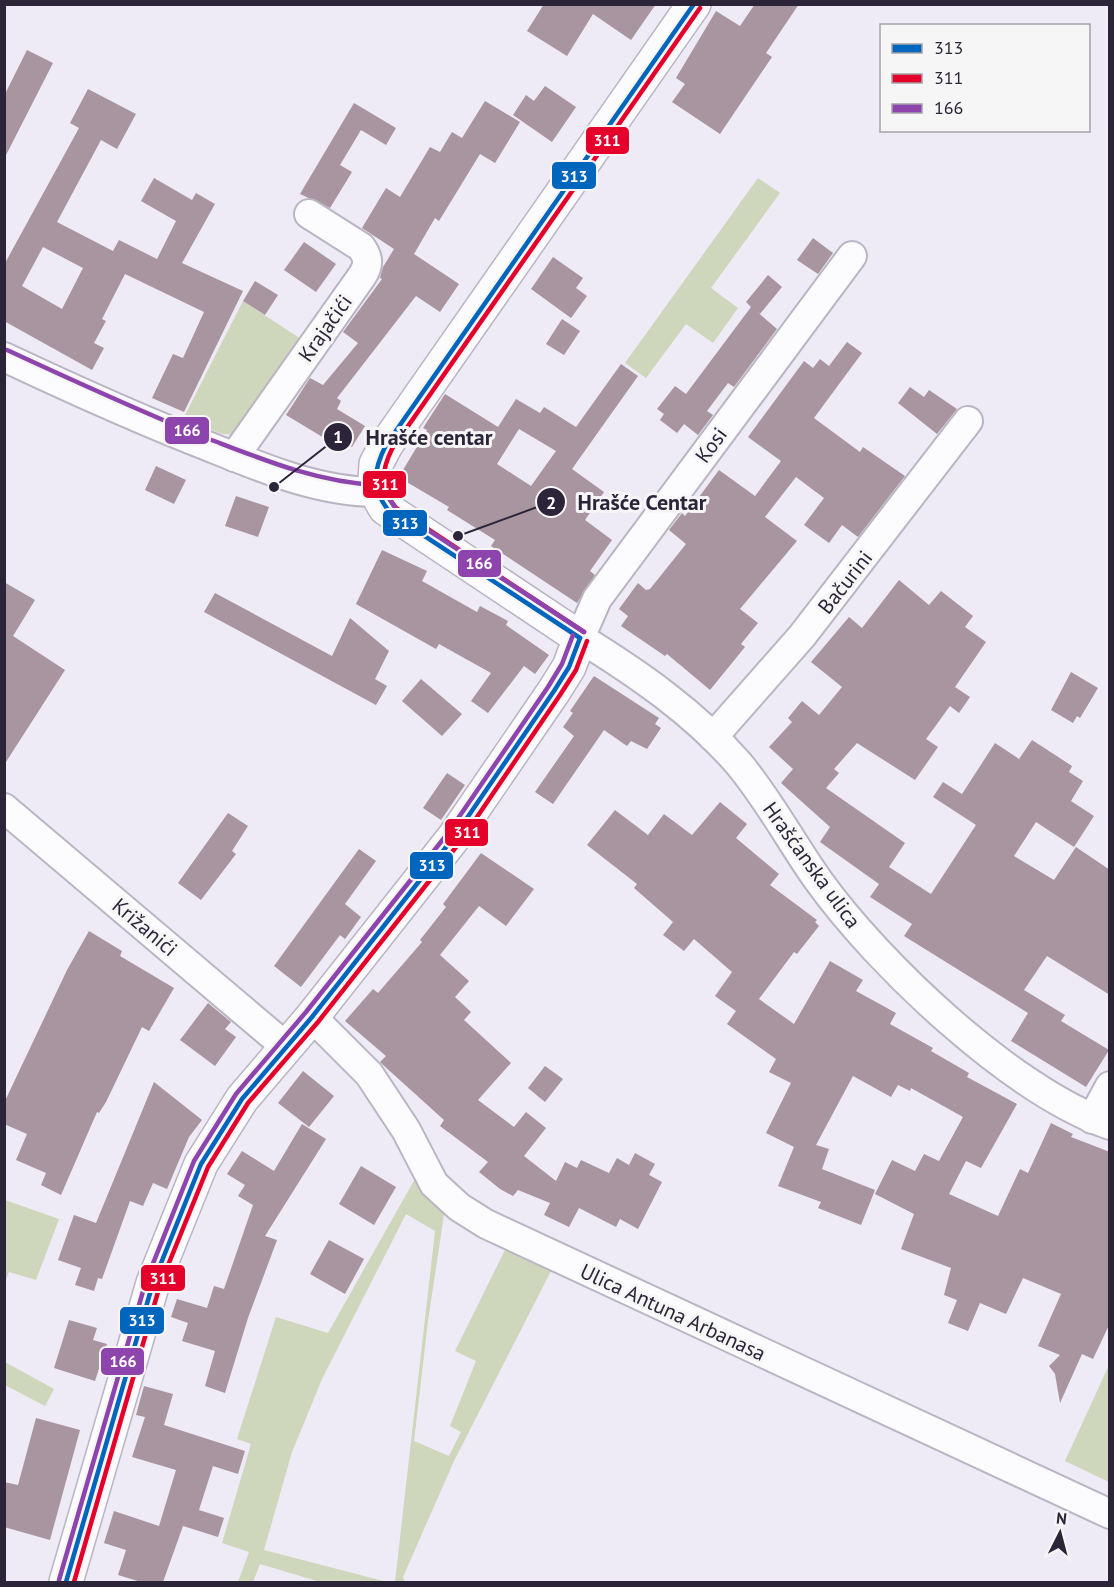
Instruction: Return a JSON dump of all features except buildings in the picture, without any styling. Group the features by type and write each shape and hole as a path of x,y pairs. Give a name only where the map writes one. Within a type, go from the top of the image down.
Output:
{"main road":[{"path":"66,1582 150,1293 188,1192 218,1134 242,1099 312,1017 454,837 564,675 580,638 391,514 376,492 376,464 386,445 694,4"}],"street":[{"name":"Krajačići","path":"234,456 358,282 368,263 367,255 361,247 309,214"},
{"name":"Kosi","path":"580,638 597,599 852,256"},
{"path":"4,357 83,395 234,456 316,484 359,492 376,492"},
{"name":"Bačurini","path":"713,737 802,636 968,421"},
{"name":"Hrašćanska ulica","path":"580,638 643,679 713,737 740,765 818,881 875,949 999,1061 1050,1097 1101,1122"},
{"name":"Križanići","path":"4,808 285,1046"},
{"name":"Ulica Antuna Arbanasa","path":"312,1017 348,1050 375,1083 406,1130 434,1184 459,1207 486,1224 1110,1514"},
{"path":"1101,1122 1110,1086"}],"green space":[{"path":"758,178 780,193 711,288 738,308 713,343 686,324 646,378 625,363"},
{"path":"243,301 304,341 235,435 223,434 183,419"},
{"path":"416,1177 427,1197 445,1208 428,1321 414,1441 449,1456 461,1432 450,1426 476,1361 455,1351 508,1244 554,1265 454,1461 403,1577 405,1582 395,1582 435,1231 406,1214 322,1379 292,1452 264,1550 387,1582 320,1582 260,1564 253,1582 238,1582 249,1552 222,1543 251,1444 237,1439 276,1317 328,1333"},
{"path":"5,1200 59,1219 36,1280 9,1272 5,1282"},
{"path":"5,1362 54,1389 45,1406 5,1385"},
{"path":"1109,1365 1110,1482 1065,1461"}],"transit line":[{"name":"313","path":"580,638 391,514 377,489 376,473 386,445 694,4"},
{"name":"311","path":"584,632 396,508 387,493 384,472 392,449 700,8"},
{"name":"166","path":"7,350 158,418 250,455 312,475 376,485"},
{"name":"166","path":"382,488 396,509 584,632"},
{"name":"166","path":"59,1580 146,1281 194,1161 236,1094 306,1012 448,833 548,687 562,664 573,635"},
{"name":"313","path":"66,1582 153,1283 201,1164 242,1099 312,1017 454,837 554,691 569,667 580,638"},
{"name":"311","path":"74,1582 160,1285 208,1167 248,1103 318,1022 460,842 576,670 587,641"}],"place":[{"name":"Hrašće centar","path":"274,487"},
{"name":"Hrašće Centar","path":"458,536"}]}
